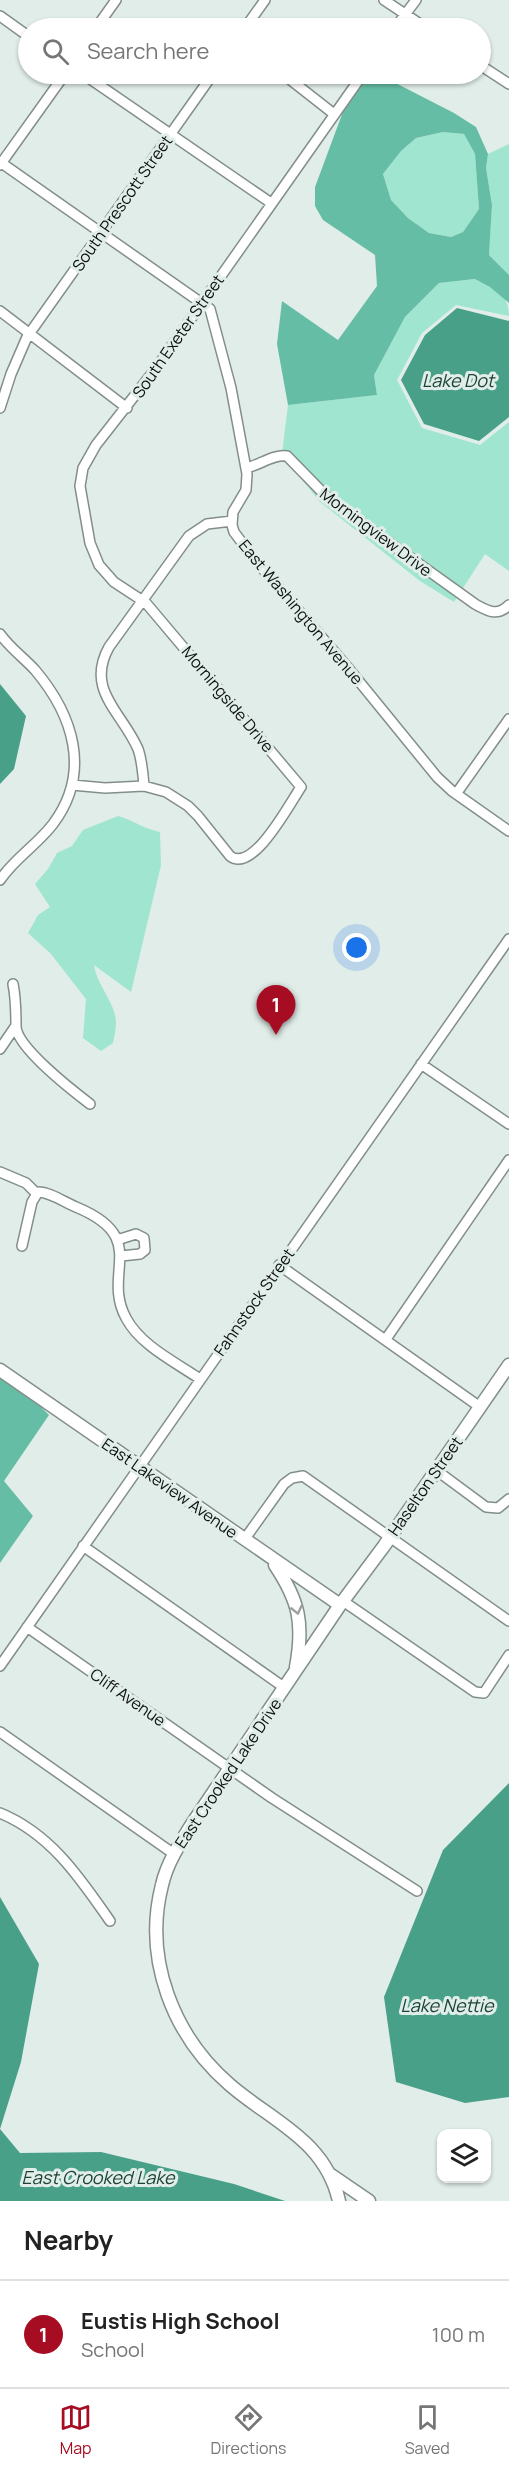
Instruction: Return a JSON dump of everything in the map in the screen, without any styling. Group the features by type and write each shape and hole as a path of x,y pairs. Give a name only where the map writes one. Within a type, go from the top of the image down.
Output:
{"street":[{"path":"103,18 116,0"},
{"path":"252,18 265,0"},
{"path":"384,0 410,18"},
{"path":"403,18 416,0"},
{"path":"0,16 18,29"},
{"path":"491,72 509,84"},
{"path":"1,163 58,84"},
{"path":"97,84 271,203"},
{"name":"South Prescott Street","path":"0,408 11,374 31,332 206,84"},
{"path":"296,84 334,114"},
{"name":"South Exeter Street","path":"143,601 114,582 99,565 90,543 80,486 83,468 87,459 127,408 356,84"},
{"name":"East Washington Avenue","path":"1,163 210,309 231,388 246,468 246,490 233,512 234,532 437,777 456,794 509,831"},
{"path":"0,311 31,332 127,408"},
{"name":"Morningview Drive","path":"246,468 259,465 276,456 287,456 331,501 475,604 493,613 502,611 509,605"},
{"path":"72,785 105,788 144,786 138,750 106,694 99,675 100,665 109,647 189,536 207,524 232,521"},
{"name":"Morningside Drive","path":"143,601 171,631 301,787 259,847 246,859 240,860 230,856 188,806 166,792 144,786"},
{"path":"0,634 34,669 58,702 64,713 75,752 72,785 55,822 35,845 11,864 0,880"},
{"path":"456,794 509,719"},
{"path":"0,866 11,864"},
{"name":"Fahnstock Street","path":"0,1666 509,939"},
{"path":"0,1049 15,1027 17,1011 13,984"},
{"path":"15,1027 42,1064 90,1104"},
{"path":"421,1064 509,1124"},
{"path":"386,1339 509,1160"},
{"path":"0,1173 26,1183 36,1193"},
{"path":"36,1193 41,1191 93,1215 104,1223 117,1240 121,1256 119,1298 130,1325 147,1342 200,1378"},
{"path":"22,1246 36,1193"},
{"path":"117,1240 136,1234 144,1238 146,1242 145,1250 140,1254 121,1256"},
{"path":"279,1265 480,1407"},
{"name":"Haselton Street","path":"341,1603 390,1538 509,1365"},
{"name":"East Lakeview Avenue","path":"0,1370 271,1559 475,1692 484,1693 509,1655"},
{"path":"436,1470 486,1507 498,1508 509,1499"},
{"path":"244,1540 273,1496 284,1484 297,1476 307,1478 509,1621"},
{"path":"83,1546 285,1688"},
{"name":"East Crooked Lake Drive","path":"271,1559 290,1588 298,1609 300,1636 295,1673"},
{"name":"East Crooked Lake Drive","path":"339,2201 331,2175 303,2140 240,2093 207,2062 191,2043 176,2017 166,1992 155,1927 162,1884 174,1854 341,1603"},
{"name":"Cliff Avenue","path":"27,1627 334,1840 417,1892"},
{"path":"0,1732 174,1854"},
{"path":"0,1813 35,1834 63,1857 110,1921"},
{"path":"331,2175 369,2201"}],"shaded area":[{"path":"360,84 397,84 454,113 476,127 488,154 486,168 492,205 489,255 509,275 509,303 490,287 475,279 439,283 405,317 374,375 377,395 288,405 277,344 282,301 338,340 377,286 375,255 323,220 315,206 315,187 344,109","holes":["443,132 464,134 475,154 479,209 463,232 451,237 429,233 408,218 391,200 383,174 401,151 416,138"]},
{"path":"443,132 464,134 475,154 479,209 463,232 451,237 429,233 408,218 391,200 383,174 401,151 416,138"},
{"path":"509,144 509,275 489,255 492,205 486,168 488,154"},
{"path":"475,279 499,292 506,302 509,316 456,305 422,333 397,380 422,428 480,445 509,422 509,571 485,554 454,602 420,581 320,502 282,454 288,405 377,395 374,375 405,317 439,283"},
{"path":"118,816 160,832 161,865 131,992 94,965 113,1008 116,1023 113,1043 101,1051 83,1038 86,999 51,954 28,933 38,915 50,907 35,884 48,869 57,853 72,846 83,830"},
{"path":"0,1376 33,1399 49,1415 4,1481 33,1516 0,1563"}],"water":[{"name":"Lake Dot","path":"457,308 509,321 509,417 479,441 424,424 401,380 425,335"},
{"path":"0,684 26,716 14,769 0,784"},
{"name":"Lake Nettie","path":"509,1783 509,2097 465,2103 396,2082 384,1997 443,1850"},
{"path":"0,1897 39,1964 21,2062 0,2129"},
{"name":"East Crooked Lake","path":"0,2129 20,2153 101,2152 234,2184 285,2201 0,2201"}],"place":[{"name":"Eustis High School","path":"276,1035"}]}
